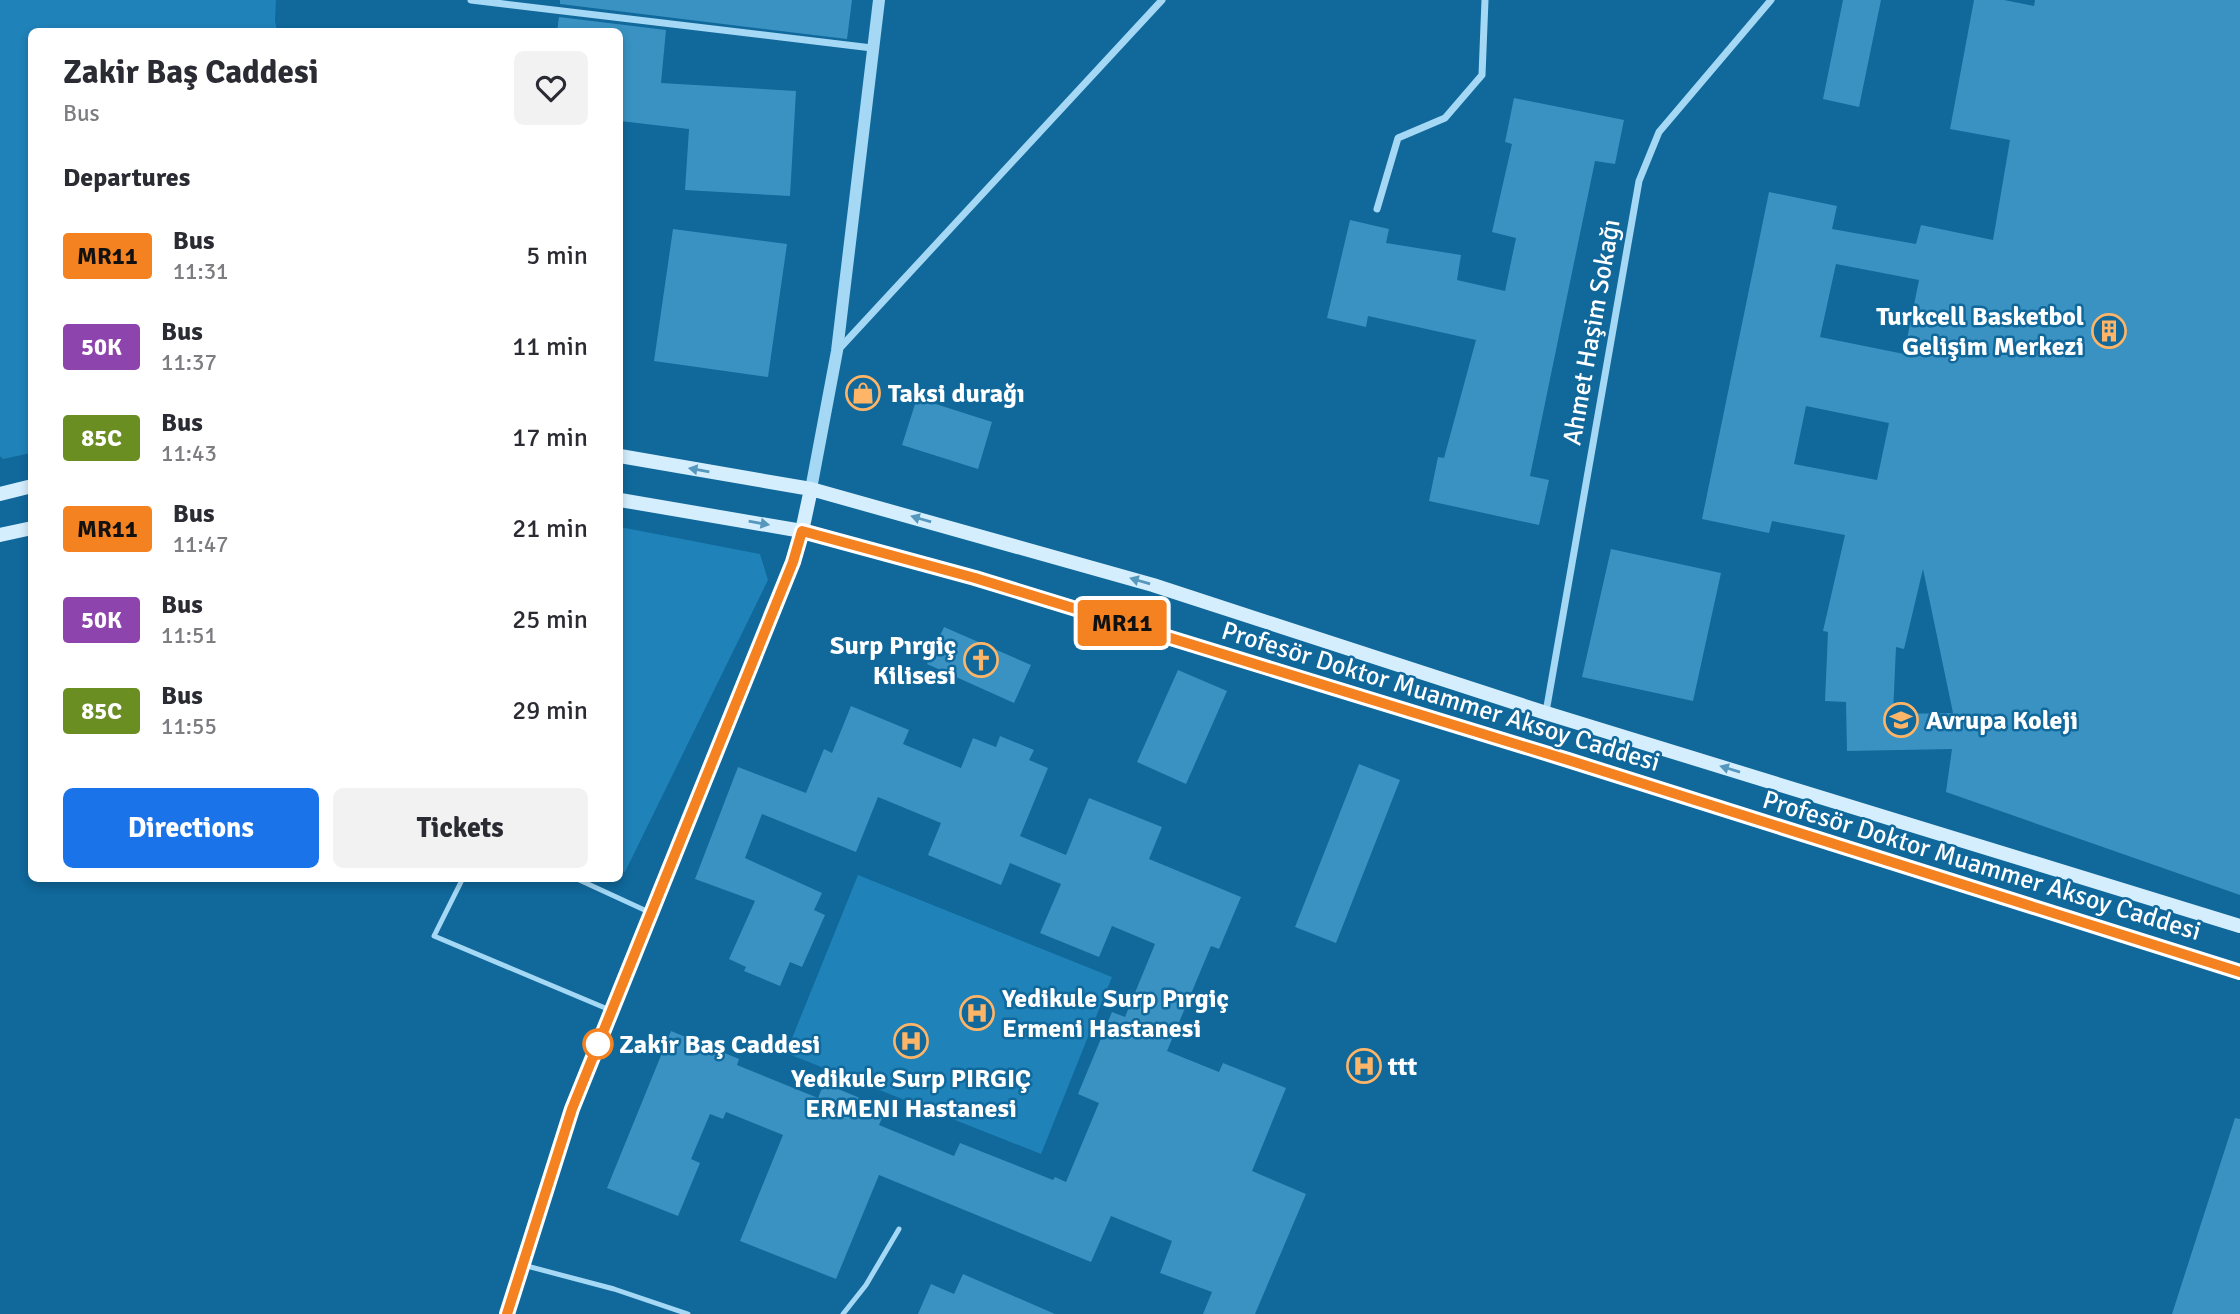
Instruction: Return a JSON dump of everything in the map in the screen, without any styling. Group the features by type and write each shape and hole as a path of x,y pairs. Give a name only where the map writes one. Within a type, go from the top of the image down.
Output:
{"main road":[{"name":"Profesör Doktor Muammer Aksoy Caddesi","path":"623,457 811,489 1153,585 1546,713 2240,926"},
{"path":"1,493 28,487"},
{"path":"802,531 811,489"},
{"name":"Profesör Doktor Muammer Aksoy Caddesi","path":"623,501 802,531 1001,586 1568,760 2240,972"},
{"path":"0,535 28,529"}],"street":[{"path":"471,0 872,48"},
{"path":"811,489 837,351 879,0"},
{"path":"837,351 1162,0"},
{"path":"1377,209 1398,138 1446,118 1482,75 1485,0"},
{"name":"Ahmet Haşim Sokağı","path":"1546,713 1639,181 1659,132 1771,0"},
{"path":"508,1314 572,1109 793,562 802,531"}],"lane":[{"path":"461,882 434,936 611,1011"},
{"path":"584,882 651,913"},
{"path":"842,1314 866,1285 899,1228"},
{"path":"523,1265 603,1286 688,1314"}],"shaded area":[{"path":"0,0 276,0 276,28 28,28 28,454 3,459 0,456"},
{"path":"623,528 760,554 768,580 625,872"},
{"path":"858,875 1112,977 1041,1154 786,1053"}],"building":[{"path":"560,0 852,0 847,39 560,4"},
{"path":"1843,0 1881,0 1859,107 1823,99"},
{"name":"Turkcell Basketbol Gelişim Merkezi","path":"1974,0 2004,0 2034,6 2035,0 2240,0 2240,895 1946,792 1952,749 1847,751 1846,702 1825,701 1828,632 1823,631 1845,535 1772,521 1769,533 1702,519 1769,192 1837,206 1832,229 1916,244 1921,225 1993,240 2010,140 1950,129","holes":["1836,264 1919,280 1904,354 1820,337","1806,406 1889,423 1877,480 1794,464","1923,569 1953,713 1893,714 1896,647 1904,649"]},
{"path":"559,17 666,30 661,83 796,91 790,196 685,190 689,129 623,121 623,28 558,28"},
{"path":"1514,98 1624,120 1615,164 1595,161 1530,476 1549,480 1539,525 1429,501 1438,457 1444,458 1476,340 1368,316 1366,327 1327,318 1350,220 1389,229 1386,243 1461,255 1457,280 1505,291 1516,238 1492,232 1512,144 1505,142"},
{"path":"673,229 787,244 768,377 654,361"},
{"path":"917,398 992,422 978,469 902,445"},
{"path":"1611,549 1721,573 1693,701 1582,677"},
{"path":"944,627 1031,665 1014,703 927,664"},
{"path":"1178,670 1227,691 1186,784 1137,762"},
{"path":"851,706 909,730 903,744 961,768 973,738 996,747 1000,736 1034,750 1029,760 1048,768 1020,836 1066,855 1089,798 1162,827 1149,859 1241,897 1219,949 1211,946 1167,1051 1219,1072 1223,1063 1286,1088 1252,1171 1306,1194 1255,1314 1203,1314 1212,1292 1160,1273 1172,1241 1111,1216 1091,1262 879,1175 836,1279 740,1241 783,1135 726,1112 723,1119 710,1114 691,1159 700,1163 678,1216 607,1188 671,1031 739,1059 737,1065 818,1098 824,1083 886,1109 879,1125 954,1156 960,1143 1053,1180 1055,1177 1066,1182 1099,1103 1078,1094 1112,1012 1125,1017 1155,944 1112,926 1099,957 1040,933 1061,884 1010,863 1001,885 928,855 941,823 878,797 856,852 762,814 745,858 822,893 814,910 825,915 802,967 790,962 780,986 744,971 746,967 729,959 755,901 695,879 738,767 806,793 824,749 832,753"},
{"path":"1359,764 1400,780 1336,943 1295,927"},
{"path":"2235,1118 2240,1119 2240,1314 2172,1314"},
{"path":"963,1274 1055,1314 918,1314 931,1284 954,1294"}],"bus line":[{"name":"MR11","path":"507,1314 572,1109 793,562 802,531 975,578 1568,760 2240,972"}],"place":[{"name":"Turkcell Basketbol Gelişim Merkezi","path":"2109,331"},
{"name":"Taksi durağı","path":"863,393"},
{"name":"Surp Pırgiç Kilisesi","path":"981,660"},
{"name":"Avrupa Koleji","path":"1901,720"},
{"name":"Yedikule Surp Pırgiç Ermeni Hastanesi","path":"977,1013"},
{"name":"Yedikule Surp PIRGIÇ ERMENI Hastanesi","path":"911,1041"},
{"name":"Zakir Baş Caddesi","path":"598,1044"},
{"name":"ttt","path":"1364,1066"}]}
